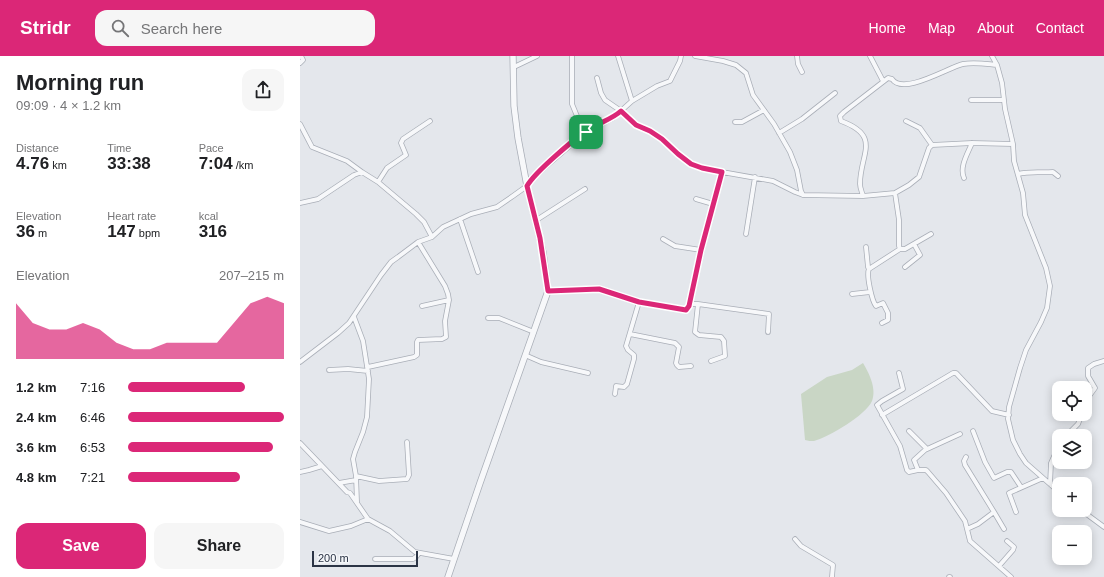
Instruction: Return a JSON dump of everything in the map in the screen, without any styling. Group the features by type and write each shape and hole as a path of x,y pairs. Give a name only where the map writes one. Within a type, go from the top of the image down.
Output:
{"street":[{"path":"300,63 303,60 301,56"},
{"path":"448,577 548,291 543,252 527,186 516,121 514,56"},
{"path":"514,67 537,56"},
{"path":"572,56 572,100 584,133"},
{"path":"618,56 632,101"},
{"path":"300,362 338,333 354,317 373,286 386,268 398,256 418,242 432,237 443,227 460,219 497,207 527,186 529,182 544,168 584,133 613,118 632,101 657,86 671,80 681,56"},
{"path":"695,56 723,61 739,67 746,73 753,95 790,152 795,164 803,195"},
{"path":"798,56 798,64 802,72"},
{"path":"870,56 883,81"},
{"path":"992,56 997,66 1002,83 1013,144 1014,160 1023,193 1027,222 1046,268 1050,286 1050,297 1047,308 1021,363 1009,408 1009,415 1013,440 1020,454 1026,463 1050,484"},
{"path":"863,196 860,185 866,154 865,139 859,130 841,121 840,118 844,112 883,81 890,78 898,84 905,84 931,78 956,66 966,64 977,63 997,66"},
{"path":"596,78 602,98 621,111 636,125 650,131 662,139 691,164 722,172 773,180 803,195 863,196 895,193 919,177 929,148 932,145 972,143 1013,144"},
{"path":"779,133 802,119 835,94"},
{"path":"971,100 1004,100"},
{"path":"734,122 742,122 764,110"},
{"path":"378,182 387,168 406,155 401,143 403,139 430,121"},
{"path":"906,121 920,128 932,145"},
{"path":"300,124 312,147 347,161 378,182 420,218 432,237"},
{"path":"964,178 962,172 963,166 972,143"},
{"path":"300,203 318,199 354,175 362,172"},
{"path":"548,291 596,289 639,302 685,310 689,308 701,250 722,172"},
{"path":"1018,174 1027,172 1054,172 1058,176"},
{"path":"746,234 755,177"},
{"path":"535,221 586,189"},
{"path":"895,193 899,218 900,249"},
{"path":"696,199 713,204"},
{"path":"460,219 478,272"},
{"path":"868,269 900,249 905,249 931,234"},
{"path":"663,239 675,246 701,250"},
{"path":"329,370 368,369 414,357 417,355 418,340 445,338 445,321 449,300 445,286 418,242"},
{"path":"905,267 920,255 914,244"},
{"path":"866,247 868,269 867,275 870,292 875,305 883,303 887,309 888,320 882,323"},
{"path":"852,294 870,292"},
{"path":"422,306 449,300"},
{"path":"615,394 616,386 624,387 627,384 634,359 634,355 626,348 639,302"},
{"path":"689,305 698,304 769,314 768,332"},
{"path":"698,304 695,332 699,335 722,337 724,341 725,356 711,360"},
{"path":"354,317 363,341 369,379 366,417 363,432 355,452 354,459 357,502"},
{"path":"488,318 499,318 534,332"},
{"path":"630,334 675,343 679,347 676,363 677,365 691,366"},
{"path":"525,355 541,362 588,373"},
{"path":"1091,381 1088,376 1088,368 1094,364 1104,361"},
{"path":"899,373 903,389 878,404 882,415 900,446 907,470 909,472 918,470 926,470 928,472 942,488 965,521 970,541 1011,577"},
{"path":"882,415 953,373 956,373 992,411 1009,415"},
{"path":"1092,383 1095,388 1092,392"},
{"path":"1073,429 1079,421"},
{"path":"909,431 927,449"},
{"path":"972,431 985,462 994,478 1007,472 1011,472 1021,487"},
{"path":"918,470 914,460 927,449 960,434"},
{"path":"339,483 356,478 379,481 407,479 409,475 407,442"},
{"path":"300,443 357,502 368,519 390,531 419,553 454,559"},
{"path":"966,457 964,461 965,465 1004,529"},
{"path":"1050,484 1052,461"},
{"path":"300,472 322,466"},
{"path":"1016,512 1009,494 1013,490 1043,478"},
{"path":"967,529 978,524 994,512"},
{"path":"1090,517 1104,526"},
{"path":"300,522 329,531 350,526 368,519"},
{"path":"795,538 801,546 833,565 832,577"},
{"path":"999,566 1014,547 1007,541"},
{"path":"375,559 413,559 419,553"}],"green space":[{"path":"863,363 870,376 874,391 872,401 868,407 855,419 829,435 814,441 805,440 801,394 827,377 852,370"}],"route":[{"path":"621,111 636,125 650,131 662,139 691,164 722,172 701,250 689,308 686,310 639,302 599,289 581,291 548,291 540,238 527,186 529,182 544,168 586,132 613,118 621,111"}]}
